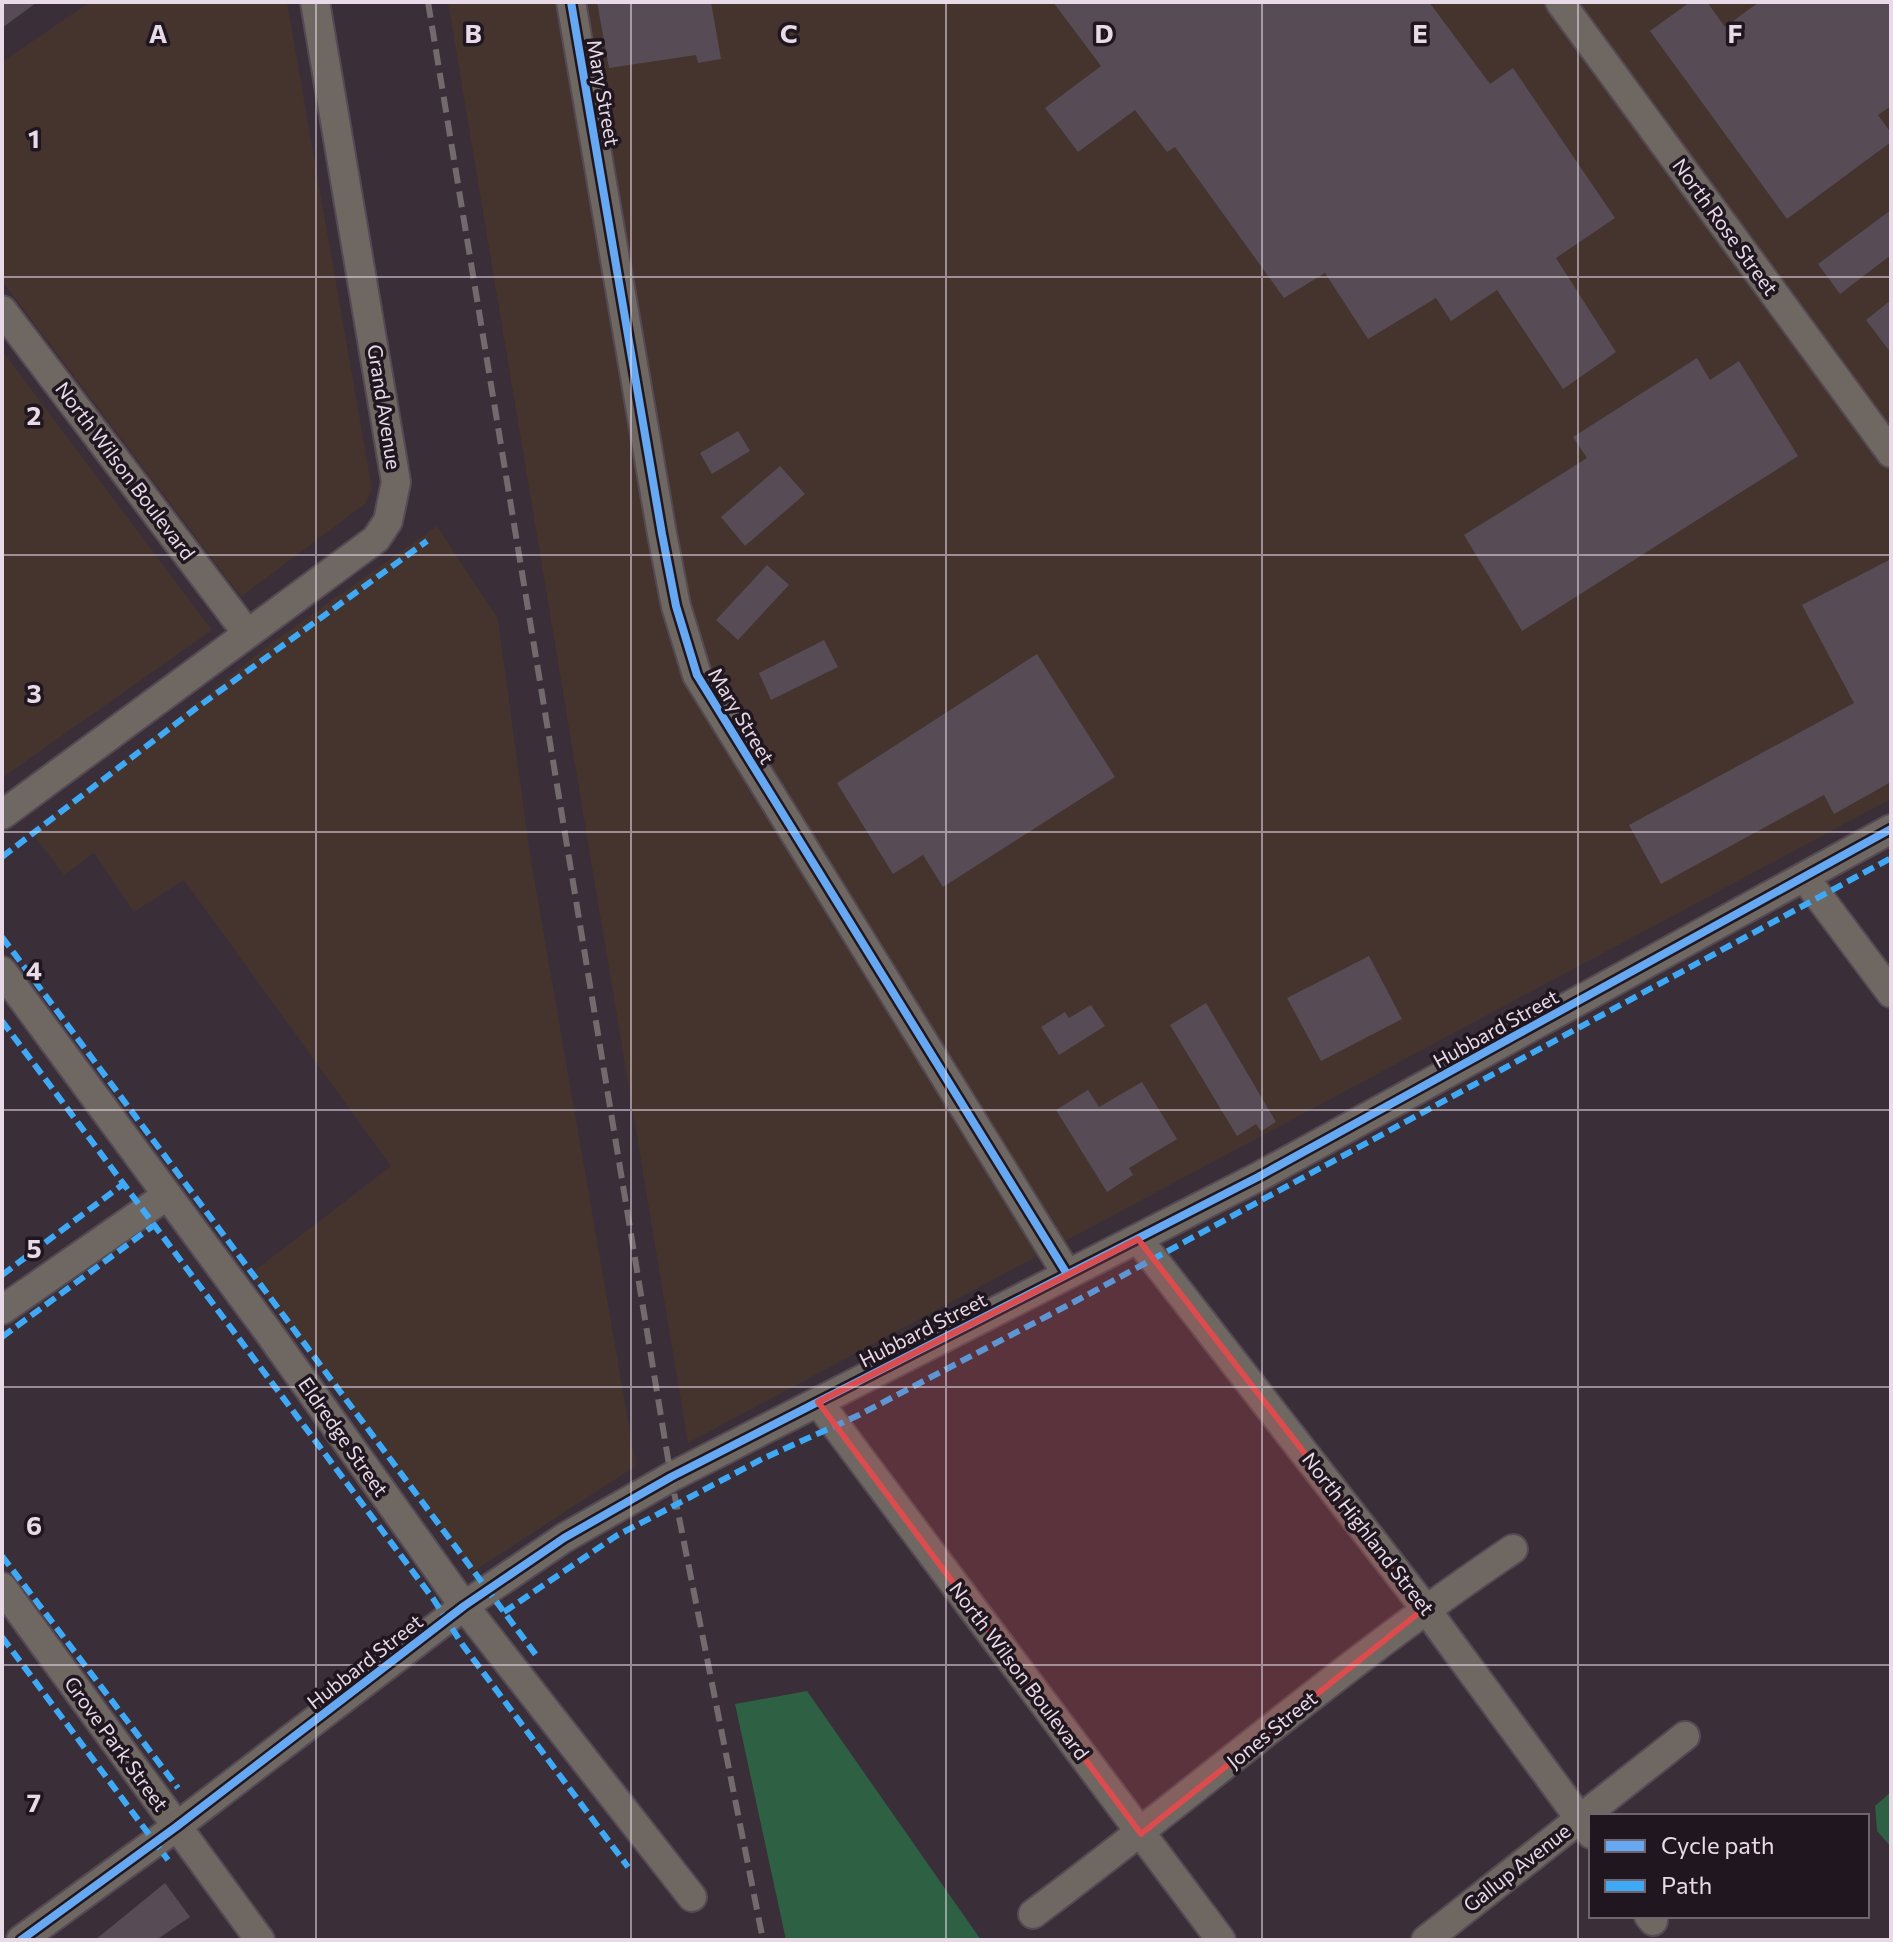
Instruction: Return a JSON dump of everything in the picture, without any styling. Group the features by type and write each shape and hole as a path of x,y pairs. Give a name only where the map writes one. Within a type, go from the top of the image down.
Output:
{"street":[{"name":"Grand Avenue","path":"2,815 376,539 388,521 395,493 391,443 315,2"},
{"name":"Mary Street","path":"571,2 662,534 676,606 697,675 1067,1274"},
{"name":"North Rose Street","path":"1560,2 1891,453"},
{"name":"North Wilson Boulevard","path":"2,310 247,633"},
{"name":"Hubbard Street","path":"21,1940 176,1827 464,1606 564,1538 671,1477 1138,1239 1417,1091 1891,829"},
{"path":"1805,878 1891,993"},
{"name":"Eldredge Street","path":"2,971 267,1330 464,1606 692,1897"},
{"path":"2,1310 166,1196"},
{"name":"North Highland Street","path":"1138,1239 1425,1608 1586,1826"},
{"name":"North Wilson Boulevard","path":"818,1402 1221,1940"},
{"name":"Jones Street","path":"1033,1914 1141,1834 1425,1608 1513,1549"},
{"name":"Grove Park Street","path":"2,1587 260,1940"},
{"name":"Gallup Avenue","path":"1599,1814 1685,1736"},
{"name":"Gallup Avenue","path":"1426,1940 1586,1826"}],"highlighted area":[{"path":"1138,1239 1425,1608 1141,1834 818,1402"}],"shaded area":[{"path":"90,2 287,2 372,489 365,504 241,597 2,281 2,62"},
{"path":"448,2 1891,2 1891,799 688,1443"},
{"path":"2,350 212,630 2,778"},
{"path":"437,526 498,619 530,854 636,1466 474,1571 250,1274 391,1166 184,880 134,912 94,853 64,875 32,833 273,642"}],"green space":[{"path":"807,1691 981,1940 786,1940 735,1704"},
{"path":"1891,1792 1891,1847 1877,1831 1875,1806"}],"building":[{"path":"2,2 37,2 2,28"},
{"path":"597,2 711,2 721,59 698,63 696,55 609,68"},
{"path":"1053,2 1429,2 1490,84 1513,68 1615,218 1556,258 1616,352 1563,389 1497,290 1451,321 1436,298 1368,339 1325,273 1284,298 1175,147 1167,152 1135,110 1078,152 1045,108 1101,66"},
{"path":"1690,2 1707,2 1725,27 1759,2 1891,2 1891,106 1878,115 1891,133 1891,142 1787,219 1650,31"},
{"path":"1891,210 1891,255 1840,294 1818,264"},
{"path":"1891,300 1891,353 1866,320"},
{"path":"1697,358 1710,380 1739,361 1798,456 1522,631 1464,535 1587,458 1573,437"},
{"path":"738,431 750,451 712,474 700,453"},
{"path":"780,466 805,494 745,546 721,517"},
{"path":"1891,559 1891,782 1834,814 1824,795 1661,884 1629,825 1854,703 1802,605"},
{"path":"767,565 789,585 738,640 716,620"},
{"path":"824,640 838,667 771,700 759,673"},
{"path":"1037,654 1115,777 943,887 923,855 893,874 837,783"},
{"path":"1369,956 1402,1019 1321,1061 1287,998"},
{"path":"1206,1003 1276,1122 1261,1131 1256,1124 1237,1136 1170,1025"},
{"path":"1091,1005 1105,1026 1059,1055 1041,1027 1065,1012 1069,1018"},
{"path":"1142,1082 1177,1139 1129,1168 1133,1175 1107,1192 1056,1110 1088,1090 1099,1107"},
{"path":"165,1883 190,1917 156,1940 95,1940"}],"railway":[{"path":"428,2 671,1477 763,1940"}],"marked path":[{"path":"2,857 195,709 427,541"},
{"path":"504,1612 616,1536 762,1459 859,1415 1074,1302 1891,858"},
{"path":"2,937 539,1659"},
{"path":"2,1021 434,1600 462,1644 628,1867"},
{"path":"2,1275 122,1185"},
{"path":"2,1337 153,1226"},
{"path":"2,1556 178,1788"},
{"path":"2,1637 168,1860"}],"cycle path":[{"path":"571,2 662,534 676,606 697,675 1067,1274"},
{"path":"21,1940 176,1827 464,1606 564,1538 671,1477 1258,1177 1891,829"}]}
